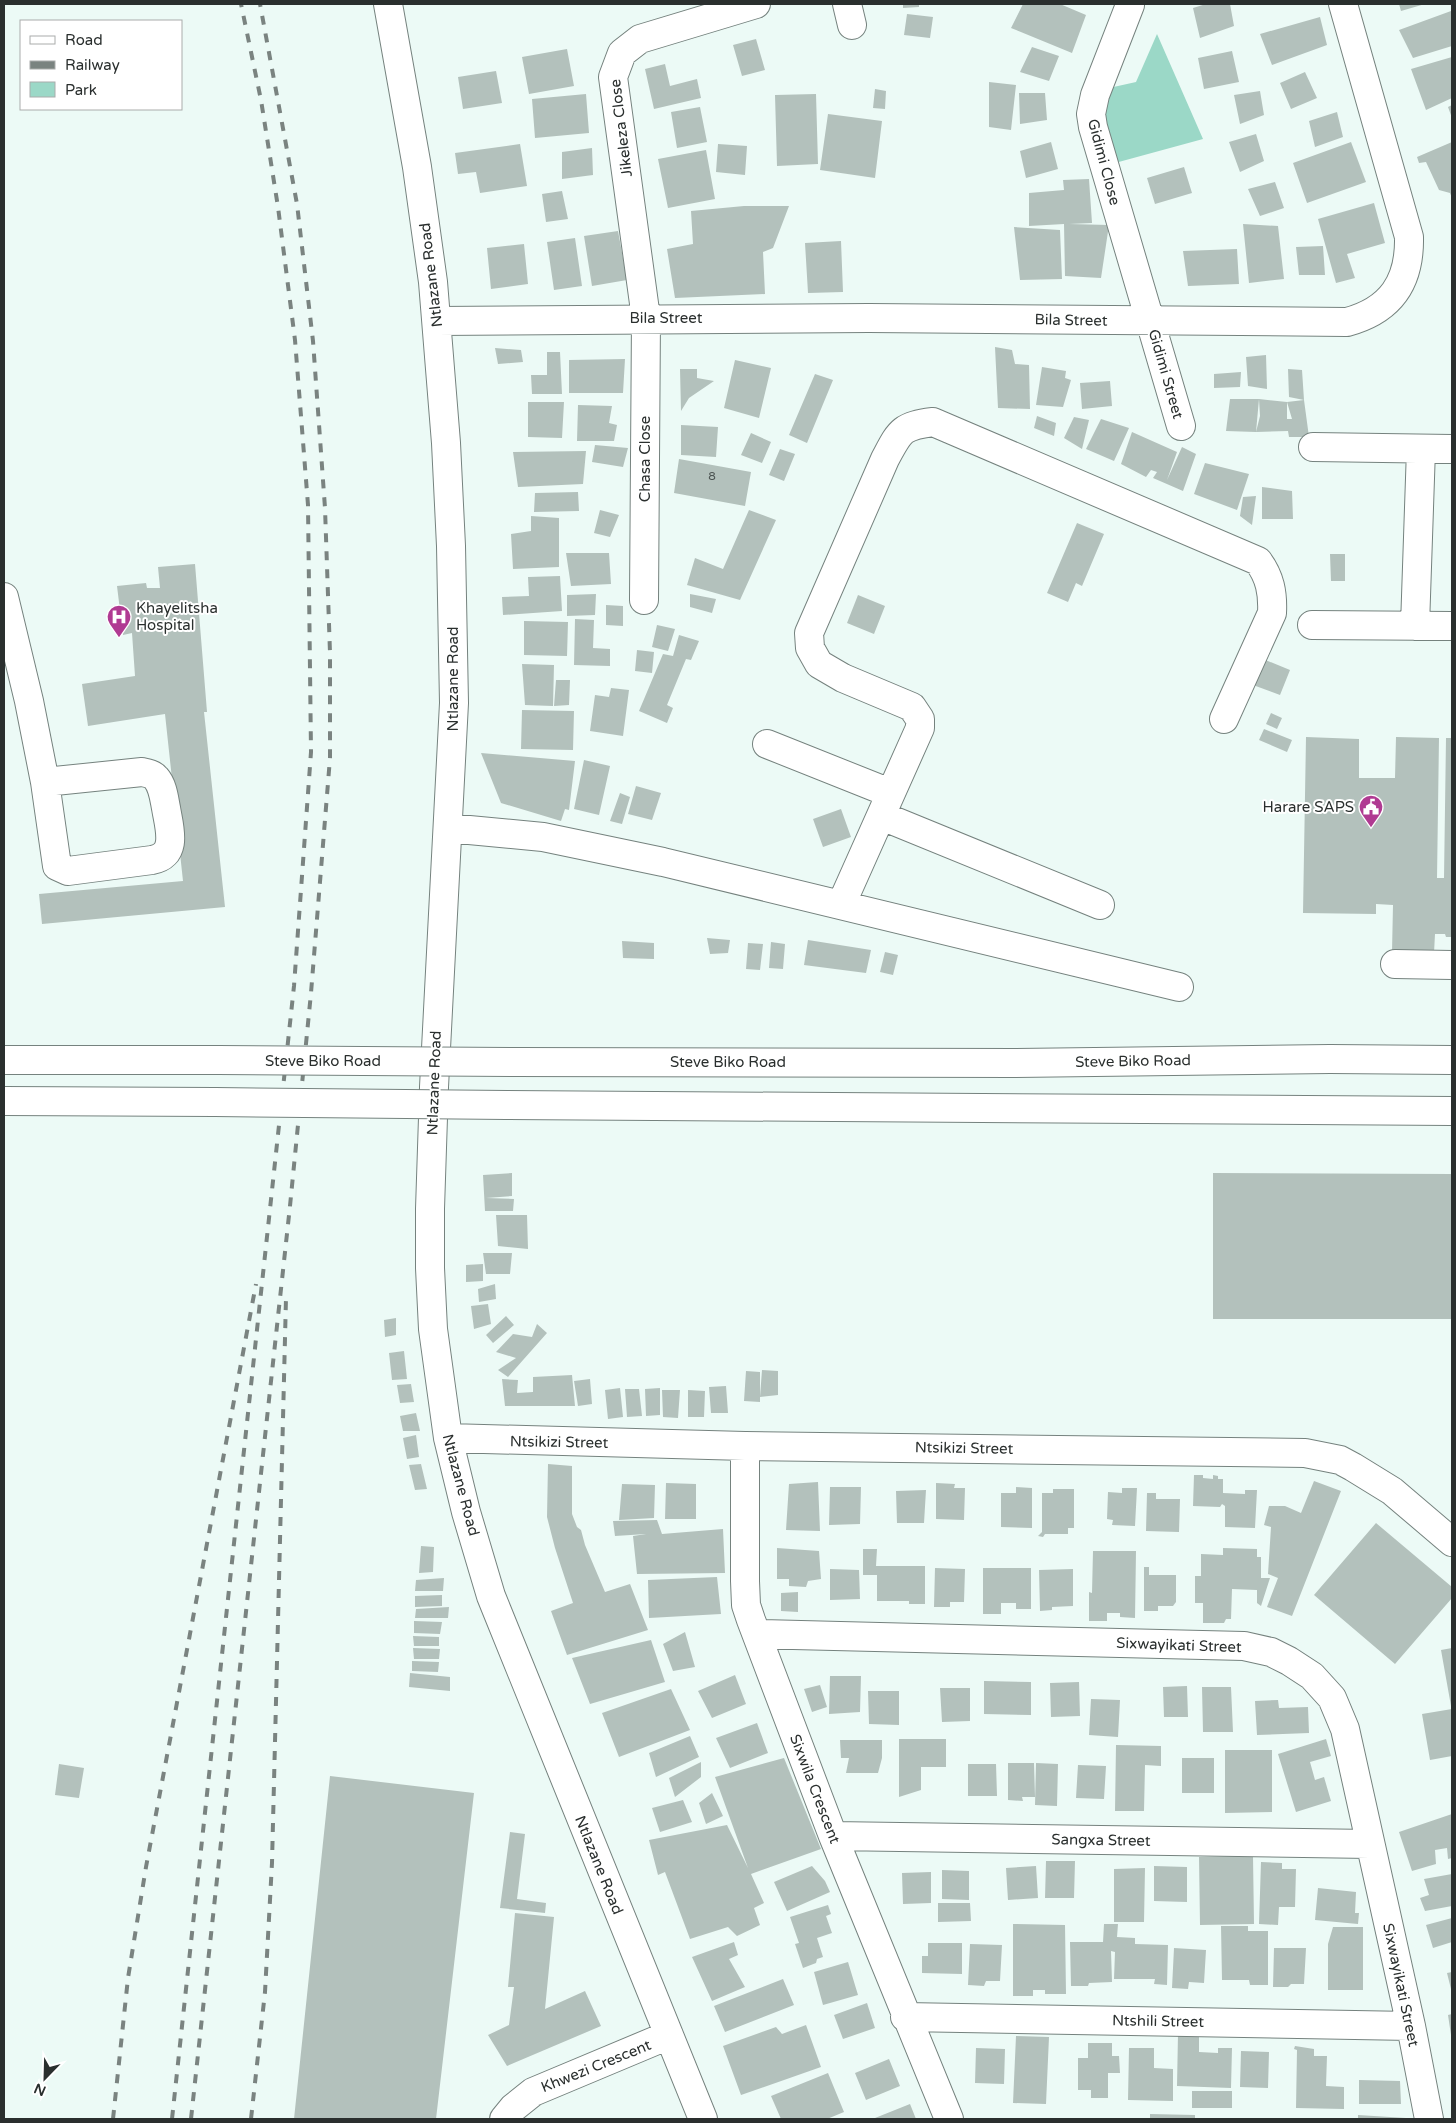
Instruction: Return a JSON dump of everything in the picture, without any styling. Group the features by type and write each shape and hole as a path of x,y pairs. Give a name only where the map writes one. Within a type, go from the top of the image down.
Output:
{"street":[{"name":"Ntlazane Road","path":"388,4 417,167 437,321 452,555 454,703 434,1087 430,1268 433,1329 448,1438 466,1512 491,1596 514,1649 702,2119"},
{"name":"Jikeleza Close","path":"646,318 613,77 618,60 622,53 640,39 756,4"},
{"name":"Bila Street","path":"437,321 646,318 869,318 1347,322 1363,317 1382,306 1397,290 1405,275 1410,254 1409,237 1343,4"},
{"name":"Gidimi Close","path":"1130,5 1095,95 1091,114 1092,127 1151,321"},
{"name":"Chasa Close","path":"644,600 646,318"},
{"name":"Gidimi Street","path":"1151,321 1181,426"},
{"path":"841,905 920,728 918,713 912,707 824,668 814,658 808,640 808,633 885,459 902,431 918,424 933,422 1258,561 1267,574 1273,601 1272,613 1224,719"},
{"path":"1314,447 1452,449"},
{"path":"1415,626 1421,449"},
{"path":"4,597 29,700 45,782 54,856 57,866 68,871 152,860 161,857 168,849 171,838 162,786 150,774 142,772 45,782"},
{"path":"1312,626 1452,626"},
{"path":"767,744 886,804 1100,905"},
{"path":"448,828 543,837 663,862 1179,987"},
{"path":"1395,964 1452,965"},
{"name":"Steve Biko Road","path":"4,1060 512,1062 1452,1060"},
{"path":"4,1101 1452,1111"},
{"name":"Ntsikizi Street","path":"448,1438 744,1446 1305,1453 1340,1460 1384,1486 1452,1542"},
{"name":"Sixwila Crescent","path":"744,1446 746,1605 833,1836 949,2119"},
{"name":"Sixwayikati Street","path":"757,1634 1244,1646 1271,1652 1312,1676 1332,1698 1345,1728 1411,2026 1428,2119"},
{"name":"Sangxa Street","path":"833,1836 1370,1844"},
{"name":"Ntshili Street","path":"906,2017 1411,2026"},
{"name":"Khwezi Crescent","path":"504,2119 513,2108 533,2092 669,2035"}],"green space":[{"path":"1157,34 1203,139 1115,163 1099,109 1109,88 1136,82"}],"building":[{"path":"903,4 919,4 919,7 903,8"},
{"path":"1023,4 1060,4 1086,15 1072,53 1011,28"},
{"path":"1206,4 1230,4 1234,26 1200,38 1193,8"},
{"path":"1399,4 1425,4 1401,11"},
{"path":"1451,11 1452,46 1413,58 1399,30"},
{"path":"907,14 933,17 930,38 904,35"},
{"path":"1320,17 1327,45 1272,65 1260,34"},
{"path":"756,39 765,70 742,76 733,45"},
{"path":"1032,47 1059,56 1049,81 1020,72"},
{"path":"567,49 574,86 529,94 522,57"},
{"path":"1232,51 1239,82 1204,89 1198,58"},
{"path":"1452,57 1452,98 1426,110 1411,69"},
{"path":"665,64 670,86 697,79 701,98 654,109 645,69"},
{"path":"496,71 502,103 463,109 458,77"},
{"path":"1305,72 1317,98 1291,109 1280,83"},
{"path":"989,82 1016,85 1011,130 989,127"},
{"path":"875,89 886,91 885,109 873,108"},
{"path":"1260,91 1264,115 1240,124 1234,95"},
{"path":"1019,93 1045,93 1047,120 1020,124"},
{"path":"586,94 589,133 535,138 532,99"},
{"path":"816,94 818,164 777,166 775,95"},
{"path":"1452,105 1452,118 1448,107"},
{"path":"700,107 707,142 677,148 671,112"},
{"path":"1337,112 1343,137 1315,147 1309,121"},
{"path":"828,114 882,121 875,178 820,170"},
{"path":"1256,134 1264,161 1240,172 1229,142"},
{"path":"1051,142 1058,169 1026,178 1020,151"},
{"path":"1351,142 1366,182 1307,203 1293,163"},
{"path":"1452,142 1452,198 1450,193 1439,190 1426,162 1419,163 1417,157"},
{"path":"520,144 527,186 480,193 476,172 458,174 455,153"},
{"path":"718,144 747,146 745,175 716,172"},
{"path":"592,148 593,175 562,179 562,152"},
{"path":"706,150 715,199 668,208 658,159"},
{"path":"1184,167 1192,193 1155,204 1147,178"},
{"path":"1089,179 1092,223 1069,224 1109,225 1101,278 1065,276 1064,224 1029,226 1029,193 1064,190 1063,180"},
{"path":"1275,182 1284,208 1260,216 1248,189"},
{"path":"562,191 568,219 546,222 542,194"},
{"path":"1374,203 1385,243 1347,254 1355,278 1336,283 1318,219"},
{"path":"744,206 789,206 773,248 763,252 765,294 675,298 667,249 693,244 691,211"},
{"path":"1243,224 1278,226 1284,279 1249,283"},
{"path":"1014,227 1060,230 1062,279 1020,280"},
{"path":"618,231 627,280 592,286 584,236"},
{"path":"575,238 582,286 554,290 547,242"},
{"path":"841,241 843,292 808,293 805,243"},
{"path":"524,244 528,284 491,289 487,248"},
{"path":"1323,246 1325,275 1299,275 1296,247"},
{"path":"1237,249 1239,284 1188,286 1183,251"},
{"path":"995,347 1012,350 1015,364 1029,365 1030,409 998,408"},
{"path":"495,348 521,350 523,362 498,364"},
{"path":"547,352 560,352 562,394 532,394 531,375 547,375"},
{"path":"1266,355 1267,389 1248,386 1246,357"},
{"path":"625,359 623,393 569,393 569,360"},
{"path":"735,360 771,368 759,418 724,408"},
{"path":"1042,367 1066,371 1065,378 1071,380 1063,407 1036,405"},
{"path":"680,369 697,369 697,378 714,381 689,398 681,411"},
{"path":"1288,369 1302,370 1304,400 1289,397"},
{"path":"1241,372 1240,387 1214,388 1214,374"},
{"path":"815,374 833,380 807,443 789,435"},
{"path":"1110,381 1112,406 1082,409 1080,383"},
{"path":"1230,399 1259,399 1256,432 1226,431"},
{"path":"1259,399 1287,402 1304,400 1309,437 1289,437 1288,431 1256,432 1260,416","holes":["1287,402 1292,419 1287,419"]},
{"path":"528,402 564,402 562,438 528,437"},
{"path":"578,405 612,406 609,423 617,425 614,441 577,441"},
{"path":"1037,416 1056,423 1054,436 1034,428"},
{"path":"1074,417 1089,420 1082,449 1064,438"},
{"path":"1101,419 1129,428 1114,461 1086,449"},
{"path":"681,425 718,427 716,457 681,455"},
{"path":"1132,432 1177,452 1167,480 1182,447 1196,454 1183,491 1153,478 1157,472 1151,470 1146,477 1121,464"},
{"path":"751,433 771,442 762,463 741,455"},
{"path":"595,445 628,448 623,467 592,462"},
{"path":"780,449 795,454 784,481 769,475"},
{"path":"586,451 583,484 518,487 513,452"},
{"path":"679,459 751,472 745,506 674,493"},
{"path":"1205,463 1249,474 1237,510 1194,494"},
{"path":"1262,487 1292,491 1293,519 1262,519"},
{"path":"578,492 579,511 534,512 535,493"},
{"path":"1256,496 1252,525 1240,516 1243,497"},
{"path":"600,510 619,515 610,537 594,533"},
{"path":"749,510 776,520 740,600 687,585 695,558 723,569"},
{"path":"531,516 559,518 559,567 513,569 511,534 531,531"},
{"path":"1077,523 1104,534 1082,586 1076,583 1068,602 1047,593"},
{"path":"566,553 609,553 611,584 571,586"},
{"path":"1330,554 1345,554 1345,581 1331,581"},
{"path":"195,564 207,712 204,712 225,907 42,924 39,894 183,881 165,714 88,726 82,684 135,676 132,633 123,635 117,586 146,583 147,588 160,588 158,567"},
{"path":"560,576 562,611 503,615 502,597 529,596 528,577"},
{"path":"596,594 595,615 567,616 567,595"},
{"path":"690,594 716,599 712,613 690,607"},
{"path":"858,595 885,606 874,634 847,623"},
{"path":"606,605 623,606 623,626 606,625"},
{"path":"575,619 594,620 593,648 610,649 610,666 574,665"},
{"path":"524,621 568,622 567,656 524,655"},
{"path":"657,625 675,629 668,651 652,647"},
{"path":"679,635 699,641 691,660 686,659 667,705 673,708 667,723 639,711 663,654 673,656"},
{"path":"637,650 654,652 652,673 635,671"},
{"path":"1263,659 1290,670 1280,695 1253,685"},
{"path":"522,664 554,665 553,706 525,705"},
{"path":"556,680 570,680 569,705 554,706"},
{"path":"611,688 629,690 623,736 590,731 595,695 609,697"},
{"path":"522,710 574,711 573,750 521,749"},
{"path":"1271,713 1282,718 1277,729 1266,724"},
{"path":"1264,729 1292,740 1287,752 1259,740"},
{"name":"Harare SAPS","path":"1306,737 1359,739 1359,778 1395,778 1396,737 1439,738 1437,878 1444,878 1446,738 1452,738 1452,937 1446,937 1445,934 1435,934 1434,953 1392,952 1393,905 1376,904 1376,914 1303,913"},
{"path":"481,753 575,761 569,810 565,809 561,821 501,803"},
{"path":"584,760 610,766 599,815 574,809"},
{"path":"636,786 661,793 652,820 628,814"},
{"path":"620,793 630,797 622,824 610,821"},
{"path":"841,809 851,837 823,847 813,819"},
{"path":"707,938 730,940 728,953 710,954"},
{"path":"808,940 871,950 866,973 804,965"},
{"path":"622,941 654,943 654,959 623,958"},
{"path":"771,942 785,944 783,969 769,968"},
{"path":"748,943 763,944 760,970 746,969"},
{"path":"885,952 898,955 893,975 880,972"},
{"path":"512,1173 512,1196 486,1198 514,1199 513,1211 485,1211 483,1175"},
{"path":"1213,1173 1452,1174 1452,1319 1213,1319"},
{"path":"496,1215 527,1215 528,1249 498,1246"},
{"path":"483,1253 512,1253 510,1274 486,1274"},
{"path":"483,1264 483,1281 466,1282 466,1265"},
{"path":"495,1284 496,1299 479,1302 478,1289"},
{"path":"488,1304 491,1324 474,1329 471,1306"},
{"path":"506,1316 514,1325 493,1343 486,1335"},
{"path":"396,1318 396,1335 385,1337 384,1320"},
{"path":"537,1324 547,1333 508,1377 498,1370 516,1358 496,1352 513,1334 532,1337"},
{"path":"404,1351 407,1379 392,1380 389,1353"},
{"path":"762,1370 778,1371 778,1395 760,1397"},
{"path":"746,1371 760,1372 760,1402 744,1401"},
{"path":"572,1375 575,1406 505,1406 502,1379 518,1380 517,1393 533,1392 533,1377"},
{"path":"590,1379 592,1404 578,1406 574,1381"},
{"path":"411,1384 414,1402 400,1403 397,1385"},
{"path":"726,1386 728,1413 711,1413 709,1387"},
{"path":"620,1388 623,1417 608,1419 605,1390"},
{"path":"660,1388 660,1415 646,1416 645,1389"},
{"path":"625,1389 639,1389 642,1416 627,1417"},
{"path":"662,1390 680,1390 678,1418 663,1417"},
{"path":"688,1390 705,1391 704,1417 688,1417"},
{"path":"416,1413 420,1431 403,1431 400,1416"},
{"path":"416,1435 419,1457 407,1459 403,1438"},
{"path":"421,1464 427,1489 415,1490 409,1465"},
{"path":"548,1464 572,1466 572,1514 577,1527 581,1530 585,1545 605,1592 630,1584 648,1630 567,1655 551,1611 573,1603 547,1517"},
{"path":"1194,1475 1203,1475 1203,1478 1213,1479 1213,1475 1218,1476 1218,1479 1223,1479 1223,1493 1245,1494 1245,1490 1257,1490 1255,1528 1225,1527 1225,1506 1222,1504 1220,1507 1193,1506"},
{"path":"1314,1481 1341,1491 1292,1616 1267,1607 1278,1578 1268,1574 1271,1527 1264,1525 1269,1506 1285,1506 1301,1513"},
{"path":"818,1482 820,1531 786,1530 789,1484"},
{"path":"666,1483 696,1484 696,1519 665,1519"},
{"path":"936,1483 955,1484 954,1488 965,1488 964,1520 936,1519"},
{"path":"622,1484 655,1485 654,1518 619,1520"},
{"path":"830,1487 861,1487 860,1524 829,1525"},
{"path":"1016,1487 1032,1488 1032,1528 1001,1527 1001,1493 1016,1493"},
{"path":"1122,1488 1137,1488 1135,1526 1112,1525 1113,1520 1107,1519 1108,1492 1122,1493"},
{"path":"1053,1489 1074,1489 1074,1528 1068,1528 1068,1534 1045,1534 1043,1537 1038,1536 1042,1532 1042,1493 1053,1493"},
{"path":"926,1490 924,1523 897,1523 896,1491"},
{"path":"1147,1493 1156,1493 1156,1499 1180,1499 1179,1532 1146,1531"},
{"path":"657,1520 662,1534 723,1529 725,1573 637,1574 633,1536 646,1534 615,1536 613,1521"},
{"path":"1376,1523 1452,1587 1452,1598 1395,1664 1314,1595"},
{"path":"421,1546 434,1547 433,1572 419,1573"},
{"path":"777,1548 819,1551 821,1579 808,1581 806,1587 789,1586 789,1579 777,1579"},
{"path":"1223,1548 1257,1549 1257,1557 1261,1557 1261,1578 1270,1578 1261,1606 1257,1603 1257,1590 1232,1589 1231,1619 1226,1619 1224,1623 1203,1623 1203,1603 1195,1603 1195,1576 1201,1576 1201,1554 1223,1555"},
{"path":"863,1549 877,1549 876,1566 925,1566 925,1604 909,1604 909,1601 877,1601 877,1575 863,1575"},
{"path":"1093,1551 1136,1551 1135,1618 1120,1617 1120,1613 1107,1613 1107,1621 1089,1621 1089,1592 1092,1593"},
{"path":"1144,1567 1149,1567 1149,1575 1176,1575 1176,1602 1173,1606 1158,1606 1158,1611 1144,1611"},
{"path":"935,1568 965,1569 964,1602 950,1602 950,1607 934,1607"},
{"path":"983,1568 1031,1568 1031,1609 1016,1609 1016,1603 1001,1603 1001,1614 983,1614"},
{"path":"830,1569 859,1570 860,1599 830,1600"},
{"path":"1073,1569 1073,1606 1052,1607 1052,1610 1040,1611 1039,1570"},
{"path":"717,1577 721,1614 649,1618 648,1580"},
{"path":"444,1578 443,1591 415,1591 416,1580"},
{"path":"798,1592 798,1612 781,1611 781,1593"},
{"path":"442,1595 442,1606 415,1607 415,1596"},
{"path":"449,1607 448,1618 415,1618 416,1609"},
{"path":"414,1621 442,1622 440,1634 414,1633"},
{"path":"685,1632 695,1667 673,1671 663,1644"},
{"path":"413,1636 439,1637 439,1646 414,1646"},
{"path":"651,1640 665,1682 590,1704 572,1658"},
{"path":"413,1648 440,1649 439,1659 414,1659"},
{"path":"1452,1648 1452,1706 1451,1706 1441,1650"},
{"path":"412,1661 439,1662 438,1672 412,1671"},
{"path":"410,1673 450,1677 450,1691 409,1687"},
{"path":"735,1675 746,1704 712,1718 698,1691"},
{"path":"830,1676 861,1676 860,1712 829,1714"},
{"path":"984,1681 1031,1682 1031,1715 984,1714"},
{"path":"1079,1682 1080,1716 1051,1717 1050,1683"},
{"path":"820,1685 827,1707 812,1712 804,1689"},
{"path":"1187,1686 1188,1717 1164,1717 1163,1687"},
{"path":"1202,1687 1231,1687 1233,1732 1203,1732"},
{"path":"940,1688 970,1688 970,1721 942,1722"},
{"path":"671,1689 690,1730 619,1757 602,1713"},
{"path":"868,1691 899,1691 899,1725 869,1724"},
{"path":"1091,1699 1120,1700 1118,1737 1089,1735"},
{"path":"1278,1700 1279,1708 1308,1707 1309,1733 1257,1735 1255,1701"},
{"path":"1452,1709 1452,1756 1430,1760 1422,1714"},
{"path":"757,1723 768,1753 730,1768 716,1738"},
{"path":"690,1736 699,1757 656,1777 649,1753"},
{"path":"899,1739 946,1739 946,1767 921,1767 921,1790 899,1797"},
{"path":"1326,1739 1331,1756 1310,1762 1315,1780 1324,1777 1331,1801 1296,1812 1278,1754"},
{"path":"840,1740 882,1740 882,1758 878,1773 846,1773 849,1758 841,1758"},
{"path":"1116,1745 1161,1746 1161,1766 1145,1765 1144,1811 1115,1811"},
{"path":"1225,1750 1272,1750 1272,1812 1225,1813"},
{"path":"784,1758 821,1849 751,1874 764,1903 754,1908 760,1925 737,1936 728,1927 690,1939 665,1872 658,1875 649,1840 727,1825 748,1868 715,1777"},
{"path":"1182,1758 1214,1758 1214,1793 1182,1793"},
{"path":"701,1762 701,1777 675,1797 669,1778"},
{"path":"1008,1763 1034,1763 1035,1797 1022,1797 1023,1801 1008,1800"},
{"path":"1036,1763 1058,1764 1057,1806 1035,1805"},
{"path":"59,1764 84,1768 79,1798 55,1795"},
{"path":"968,1764 996,1764 997,1796 968,1796"},
{"path":"1078,1765 1106,1766 1104,1799 1076,1798"},
{"path":"330,1776 474,1793 436,2119 294,2119"},
{"path":"712,1793 723,1816 706,1824 699,1803"},
{"path":"683,1800 692,1822 660,1832 652,1808"},
{"path":"1452,1814 1452,1858 1448,1859 1447,1848 1435,1850 1436,1864 1412,1871 1399,1832"},
{"path":"510,1832 525,1834 517,1899 546,1903 545,1913 500,1908"},
{"path":"1253,1856 1254,1924 1200,1925 1199,1857"},
{"path":"1046,1861 1075,1861 1074,1898 1045,1898"},
{"path":"1261,1862 1282,1863 1282,1869 1296,1869 1295,1907 1279,1907 1278,1925 1259,1924"},
{"path":"812,1866 825,1881 830,1892 787,1911 774,1882"},
{"path":"1036,1866 1038,1898 1008,1900 1006,1868"},
{"path":"1154,1866 1187,1867 1187,1902 1154,1901"},
{"path":"1145,1868 1144,1922 1114,1922 1114,1869"},
{"path":"942,1870 969,1871 969,1900 942,1899"},
{"path":"931,1872 931,1903 903,1904 902,1873"},
{"path":"1452,1874 1452,1906 1425,1911 1420,1898 1429,1895 1424,1879"},
{"path":"1318,1888 1356,1892 1355,1913 1359,1913 1358,1924 1315,1920"},
{"path":"938,1903 970,1903 971,1921 938,1922"},
{"path":"828,1905 831,1914 826,1916 832,1933 817,1938 823,1957 817,1959 816,1963 803,1968 795,1944 799,1943 790,1917"},
{"path":"515,1913 554,1917 545,2009 585,1991 601,2026 507,2066 488,2035 509,2025 514,1987 508,1987"},
{"path":"1452,1918 1452,1942 1433,1948 1426,1925"},
{"path":"1013,1924 1065,1925 1066,1994 1045,1994 1045,1990 1033,1990 1033,1996 1013,1996"},
{"path":"1104,1924 1118,1924 1117,1937 1135,1938 1135,1944 1168,1945 1167,1985 1154,1984 1155,1979 1114,1979 1115,1952 1111,1951 1112,1982 1089,1983 1088,1986 1071,1986 1070,1942 1103,1942"},
{"path":"1221,1926 1248,1926 1248,1931 1268,1931 1268,1985 1250,1985 1249,1980 1222,1980"},
{"path":"1333,1927 1363,1927 1363,1990 1328,1990 1328,1944"},
{"path":"734,1942 738,1955 729,1959 745,1987 712,2001 692,1957"},
{"path":"928,1943 962,1943 962,1974 922,1973 922,1956 928,1956"},
{"path":"970,1944 1002,1945 1000,1981 986,1981 984,1986 968,1985"},
{"path":"1174,1948 1206,1950 1204,1983 1189,1982 1188,1989 1172,1988"},
{"path":"1274,1948 1306,1948 1304,1984 1273,1987"},
{"path":"848,1962 858,1995 823,2005 814,1972"},
{"path":"1452,1972 1452,1993 1447,1973"},
{"path":"783,1979 794,2005 725,2032 714,2006"},
{"path":"867,2003 875,2028 843,2039 834,2015"},
{"path":"1452,2014 1452,2035 1451,2035 1448,2015"},
{"path":"806,2025 821,2067 741,2095 723,2046 776,2027 782,2034"},
{"path":"1178,2034 1199,2034 1199,2052 1218,2053 1218,2048 1232,2048 1231,2088 1177,2086"},
{"path":"1016,2036 1049,2037 1046,2104 1013,2103"},
{"path":"1088,2043 1112,2043 1112,2056 1119,2056 1120,2073 1108,2073 1108,2098 1091,2098 1091,2090 1078,2090 1078,2058 1088,2058"},
{"path":"1295,2046 1314,2049 1314,2056 1327,2056 1326,2086 1344,2087 1344,2109 1296,2108 1297,2050 1294,2049"},
{"path":"976,2048 1005,2049 1004,2084 975,2083"},
{"path":"1129,2048 1154,2048 1154,2068 1173,2069 1173,2101 1128,2100"},
{"path":"1241,2051 1269,2052 1268,2088 1240,2087"},
{"path":"889,2059 900,2086 866,2100 855,2073"},
{"path":"828,2073 844,2112 827,2119 781,2119 771,2096"},
{"path":"1359,2080 1400,2081 1401,2104 1359,2104"},
{"path":"1192,2091 1232,2091 1232,2108 1192,2108"},
{"path":"910,2104 916,2119 875,2118"},
{"path":"1150,2114 1195,2115 1195,2119 1150,2119"},
{"path":"1358,2115 1406,2118 1406,2119 1358,2119"}],"railway":[{"path":"172,2119 294,986 311,752 308,505 295,340 278,207 261,100 241,4"},
{"path":"191,2119 290,1206 311,993 330,758 330,653 325,508 313,341 297,204 260,4"},
{"path":"113,2119 128,1978 146,1867 256,1284"},
{"path":"251,2119 265,1992 272,1863 286,1298"}],"place":[{"name":"Khayelitsha Hospital","path":"119,638"},
{"name":"Harare SAPS","path":"1371,828"}]}
